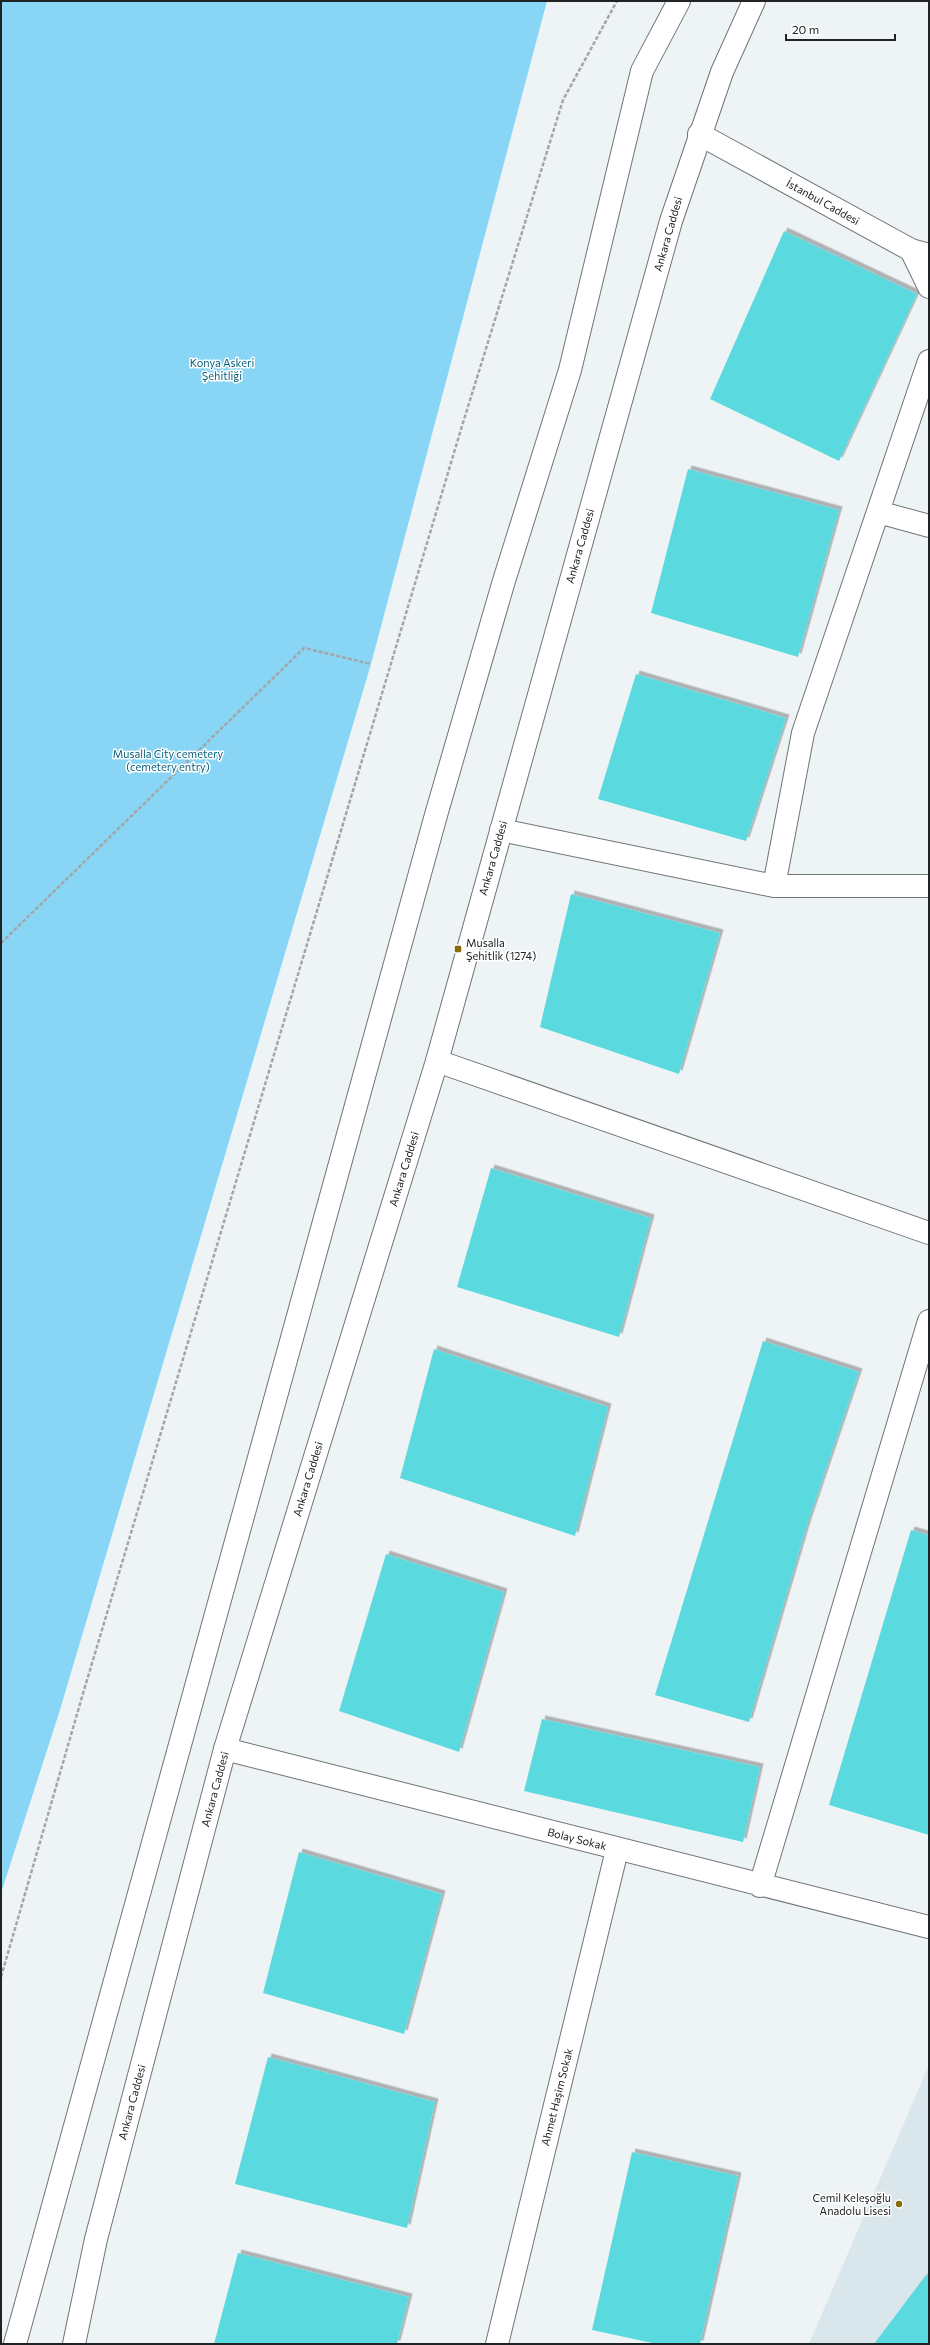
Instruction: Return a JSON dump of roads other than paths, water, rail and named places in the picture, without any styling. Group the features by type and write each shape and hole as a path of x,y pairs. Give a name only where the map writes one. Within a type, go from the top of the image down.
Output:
{"main road":[{"path":"15,2344 436,815 503,584 570,370 642,71 680,1"},
{"name":"Ankara Caddesi","path":"74,2344 96,2238 225,1749 437,1060 671,221 699,134 722,72 754,1"},
{"name":"İstanbul Caddesi","path":"699,134 920,252 929,287"},
{"path":"774,886 803,733 929,361"},
{"path":"878,512 929,526"},
{"path":"501,830 774,886 929,886"},
{"path":"437,1060 929,1233"},
{"path":"760,1886 929,1321"},
{"name":"Bolay Sokak","path":"225,1749 617,1850 929,1927"},
{"name":"Ahmet Haşim Sokak","path":"497,2344 617,1850"}],"place":[{"name":"Musalla Şehitlik (1274)","path":"458,949"},
{"name":"Cemil Keleşoğlu Anadolu Lisesi","path":"899,2204"}],"park label":[{"name":"Konya Askeri Şehitliği","path":"222,369"},
{"name":"Musalla City cemetery (cemetery entry)","path":"168,760"}]}
